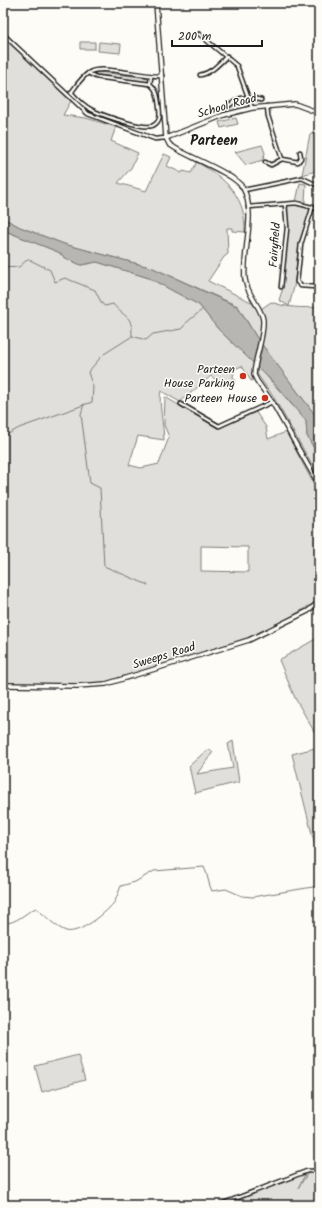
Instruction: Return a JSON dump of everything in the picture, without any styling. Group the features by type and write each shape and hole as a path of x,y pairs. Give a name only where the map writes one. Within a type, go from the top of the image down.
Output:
{"main road":[{"path":"156,3 166,138 169,144 175,148 220,172 243,189 248,207 245,280 248,292 262,317 263,325 254,375 256,381 272,402 319,485"},
{"name":"School Road","path":"166,138 224,115 252,108 295,104 319,113"},
{"name":"Sweeps Road","path":"3,685 77,686 106,684 249,640 308,611 319,602"}],"street":[{"path":"3,34 88,114 98,119 156,139 166,138"},
{"path":"199,34 237,66 252,108"},
{"path":"200,74 206,74 226,56"},
{"path":"68,96 88,73 103,70 151,77 162,76"},
{"path":"71,92 93,110 143,127 155,125 160,116 158,97 150,84 96,77 88,73"},
{"path":"150,84 151,77"},
{"path":"225,109 235,101 249,97 261,100"},
{"path":"267,106 268,116 282,159"},
{"path":"266,162 271,165 282,159 298,162 301,158 300,152"},
{"path":"243,189 302,178 319,186"},
{"name":"Fairyfield","path":"281,287 287,228 285,204"},
{"name":"Fairyfield","path":"248,207 304,204 319,209"},
{"name":"Fairyfield","path":"313,206 301,244 297,282 301,286 316,287"},
{"path":"182,404 219,426 272,402"},
{"path":"219,1205 307,1171 319,1171"}],"shaded area":[{"path":"3,36 71,101 63,115 86,118 116,127 111,141 138,153 131,168 118,183 146,191 164,154 171,157 167,166 182,173 183,171 191,173 197,162 217,175 232,190 242,208 245,232 232,231 232,228 227,228 228,254 224,257 208,281 251,302 258,311 271,302 295,307 319,307 319,420 257,338 238,306 153,268 64,244 20,227 3,218"},
{"path":"80,42 95,42 95,49 80,49"},
{"path":"99,42 121,44 120,53 98,51"},
{"path":"98,72 149,79 147,82 94,74"},
{"path":"245,99 249,101 247,107 222,114 232,105"},
{"path":"236,118 238,124 221,128 219,122"},
{"path":"310,134 319,134 319,170 302,175"},
{"path":"262,145 265,153 263,160 246,165 235,152"},
{"path":"300,183 306,184 305,202 296,202"},
{"path":"288,205 305,206 310,208 299,243 294,287 289,306 279,300 283,288"},
{"path":"3,218 20,227 64,244 153,268 238,307 257,338 319,420 319,457 307,436 306,421 273,382 219,330 199,305 149,278 97,262 81,265 67,259 58,252 3,230"},
{"path":"3,230 58,252 67,259 81,265 97,262 149,278 199,305 219,330 254,363 252,374 253,380 251,381 242,366 234,369 233,377 236,381 225,387 211,376 180,402 161,391 160,401 164,440 138,436 129,465 141,468 159,464 169,437 164,425 165,397 218,428 255,411 266,427 268,439 286,432 319,494 319,600 265,632 143,672 101,683 84,685 3,684","holes":["201,546 248,547 248,572 201,571"]},
{"path":"257,365 306,421 307,436 319,457 319,477 273,396 257,374"},
{"path":"319,637 319,740 295,698 279,660"},
{"path":"233,741 239,782 195,793 189,766 208,749 213,752 197,774 233,768 228,744"},
{"path":"319,747 319,862 292,754"},
{"path":"78,1055 85,1080 42,1092 35,1066"},
{"path":"307,1171 298,1188 308,1173 319,1172 319,1205 219,1205"}],"waterway":[{"path":"3,268 19,267 28,259 50,270 55,282 65,278 95,290 102,304 105,306 113,304 127,317 131,324 132,336"},
{"path":"186,323 203,309"},
{"path":"132,336 146,340 153,334 181,329 185,325"},
{"path":"104,354 131,337"},
{"path":"3,437 19,428 92,402 93,387 88,372 101,357"},
{"path":"84,404 81,414 90,483 100,488 104,566 148,585"},
{"path":"3,923 12,922 36,908 62,929 66,931 78,930 93,922 111,906 115,901 121,886 135,882 154,871 204,867 212,891 226,889 242,896 252,897 319,886"}],"place":[{"name":"Parteen House Parking","path":"243,376"},
{"name":"Parteen House","path":"265,398"}],"district":[{"name":"Parteen","path":"214,141"}]}
